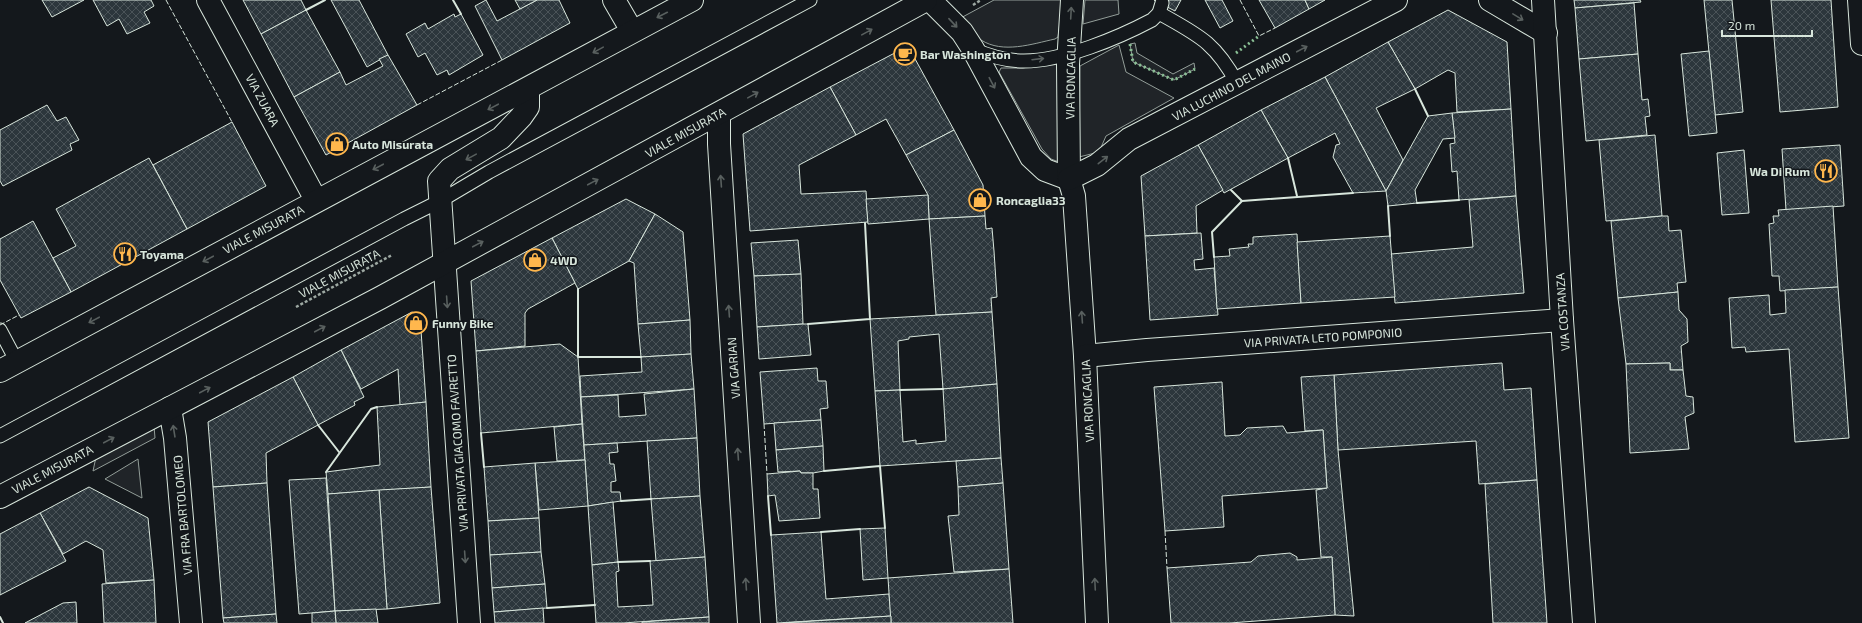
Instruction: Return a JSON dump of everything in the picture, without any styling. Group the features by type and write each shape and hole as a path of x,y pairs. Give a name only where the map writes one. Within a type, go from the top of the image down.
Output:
{"street":[{"name":"VIA ZUARA","path":"208,0 316,200"},
{"path":"614,0 632,31"},
{"name":"VIALE MISURATA","path":"8,366 692,0"},
{"name":"VIALE MISURATA","path":"0,497 444,263 926,0"},
{"path":"930,0 962,32 973,49 1031,157 1045,170 1069,179"},
{"name":"VIA RONCAGLIA","path":"1072,0 1069,53 1069,179 1074,196 1085,356 1097,623"},
{"name":"VIA LUCHINO DEL MAINO","path":"1069,179 1097,165 1129,139 1396,0"},
{"path":"1490,0 1546,34"},
{"name":"VIA COSTANZA","path":"1543,0 1562,320 1584,623"},
{"path":"1859,0 1862,44"},
{"path":"444,263 439,181 450,169 501,138 521,117 528,107 528,89"},
{"name":"VIA GARIAN","path":"718,114 749,623"},
{"name":"VIA PRIVATA GIACOMO FAVRETTO","path":"444,263 470,623"},
{"name":"VIA PRIVATA LETO POMPONIO","path":"1085,356 1155,349 1562,320"},
{"name":"VIA FRA BARTOLOMEO","path":"170,408 175,438 191,623"}],"lane":[{"name":"VIALE MISURATA","path":"0,436 391,225 440,201 489,172 810,0"},
{"path":"973,49 988,55 1024,61 1069,53 1081,50 1144,24 1161,8 1208,42 1219,54 1237,83"},
{"path":"0,330 8,366"}],"path":[{"name":"VIALE MISURATA","path":"296,307 392,255"}],"shaded area":[{"path":"994,0 1063,0 1058,37 1055,39 1018,47 999,46 981,40 957,20"},
{"path":"1085,0 1118,0 1119,14 1083,24"},
{"path":"1135,43 1137,53 1173,74 1194,63 1195,69 1174,80 1133,62 1130,44"},
{"path":"1119,45 1126,72 1174,98 1106,136 1099,152 1079,157 1080,66"},
{"path":"1059,60 1059,162 1051,159 1042,149 999,72 1001,68 1023,68"},
{"path":"154,426 155,438 93,471 96,457"},
{"path":"138,459 142,498 105,479"}],"building":[{"path":"42,0 84,0 52,17"},
{"path":"93,0 151,0 154,6 144,12 150,23 127,34 119,19 107,26"},
{"path":"243,0 301,0 306,10 261,34"},
{"path":"331,0 359,0 388,55 367,67"},
{"path":"486,0 497,21 537,0 559,0 570,23 502,60 475,6"},
{"path":"515,0 537,0 520,9"},
{"path":"1154,0 1181,0 1175,11"},
{"path":"1205,0 1222,0 1233,21 1220,28"},
{"path":"1259,0 1305,0 1309,9 1275,28"},
{"path":"1305,0 1325,0 1309,9"},
{"path":"1574,0 1640,0 1641,2 1575,8"},
{"path":"1704,0 1732,0 1743,112 1715,115"},
{"path":"1771,0 1831,0 1838,107 1780,112"},
{"path":"1634,3 1638,54 1579,59 1575,8"},
{"path":"306,10 340,72 294,97 261,34"},
{"path":"1448,10 1507,42 1511,109 1457,112 1455,73 1448,70 1415,89 1388,42"},
{"path":"454,14 455,17 461,14 483,55 449,75 447,70 437,75 425,53 418,57 406,34 425,23 428,29"},
{"path":"1388,42 1415,89 1376,108 1403,160 1386,191 1325,77"},
{"path":"908,46 954,130 906,155 886,119 856,135 830,87"},
{"path":"1709,51 1717,133 1689,136 1681,54"},
{"path":"1638,54 1642,100 1648,99 1650,116 1645,117 1647,135 1586,141 1579,59"},
{"path":"388,55 417,105 326,155 294,97 340,72 346,85 383,66 379,59"},
{"path":"1325,77 1386,191 1353,193 1333,157 1336,145 1340,144 1335,133 1288,158 1261,110"},
{"path":"830,87 856,135 799,165 801,194 866,191 868,222 750,231 743,134"},
{"path":"47,105 57,121 66,117 79,140 70,144 72,150 3,186 0,181 0,130"},
{"path":"1511,109 1516,196 1459,200 1457,171 1452,172 1450,144 1455,143 1452,113"},
{"path":"1261,110 1288,158 1224,193 1198,145"},
{"path":"1452,113 1455,138 1443,139 1415,190 1417,203 1388,206 1386,191 1428,116"},
{"path":"232,122 266,186 187,229 153,165"},
{"path":"954,130 983,185 985,216 929,219 928,195 906,155"},
{"path":"1655,135 1662,216 1606,221 1599,140"},
{"path":"1198,145 1223,190 1196,206 1197,233 1145,236 1141,176"},
{"path":"1840,145 1844,206 1786,210 1782,149"},
{"path":"1744,150 1749,213 1722,215 1717,153"},
{"path":"149,158 187,229 71,292 53,258 76,246 56,209"},
{"path":"928,195 929,219 868,224 866,199"},
{"path":"1516,196 1524,293 1395,303 1391,254 1473,247 1469,200"},
{"path":"626,199 655,214 629,261 578,289 552,238"},
{"path":"1833,206 1838,287 1780,291 1779,276 1772,276 1769,224 1774,223 1773,216 1779,216 1778,210"},
{"path":"655,214 683,232 690,320 638,324 634,263 629,261"},
{"path":"985,216 986,229 992,228 994,251 997,297 991,298 992,312 936,315 929,219"},
{"path":"1668,216 1669,231 1681,230 1686,282 1677,283 1678,292 1618,298 1611,221"},
{"path":"33,221 71,292 21,318 0,280 0,239"},
{"path":"1201,233 1203,259 1194,260 1195,270 1214,268 1218,315 1150,320 1145,236"},
{"path":"1297,234 1301,303 1217,309 1214,257 1230,256 1229,249 1249,247 1248,244 1253,244 1253,237"},
{"path":"1390,236 1395,297 1301,303 1297,242"},
{"path":"552,238 575,283 528,309 525,313 525,346 476,351 471,281"},
{"path":"798,240 801,274 754,276 751,243"},
{"path":"801,274 803,324 757,327 754,276"},
{"path":"1838,287 1849,438 1795,442 1789,349 1746,352 1745,347 1732,348 1729,298 1769,295 1770,315 1786,313 1785,290"},
{"path":"1678,292 1679,310 1687,319 1688,342 1681,346 1683,370 1670,370 1670,363 1626,364 1618,298"},
{"path":"412,312 420,316 426,402 400,405 398,369 361,389 341,350"},
{"path":"992,312 997,384 943,389 939,334 909,337 909,339 898,341 900,390 875,391 870,319"},
{"path":"690,320 691,354 641,357 638,324"},
{"path":"808,324 811,355 759,359 757,327"},
{"path":"560,344 578,357 582,424 481,433 476,351"},
{"path":"341,350 364,397 354,402 355,405 318,425 293,377"},
{"path":"691,354 694,389 581,397 580,376 642,372 641,357"},
{"path":"1502,363 1504,390 1531,388 1537,480 1479,484 1476,441 1338,450 1334,375"},
{"path":"1670,363 1670,370 1683,370 1686,396 1693,397 1694,413 1685,417 1689,449 1630,453 1626,364"},
{"path":"817,368 818,381 826,381 828,408 820,409 821,420 764,424 760,372"},
{"path":"1334,375 1338,450 1354,616 1335,615 1332,557 1321,557 1316,490 1327,488 1323,430 1305,431 1301,377"},
{"path":"293,377 318,425 266,453 267,483 213,487 208,422"},
{"path":"1222,382 1225,436 1240,435 1247,428 1283,426 1287,433 1323,430 1327,488 1222,496 1224,527 1165,531 1154,387"},
{"path":"997,384 1001,458 880,466 875,391 900,390 903,442 916,440 916,444 946,441 943,389"},
{"path":"694,389 697,438 584,445 581,397 618,395 619,417 646,415 644,394"},
{"path":"426,402 431,487 328,494 326,472 380,465 377,407"},
{"path":"821,420 823,446 776,450 774,423"},
{"path":"582,424 585,460 557,461 554,427"},
{"path":"697,438 700,496 651,499 647,441"},
{"path":"617,443 618,452 609,453 610,464 614,464 616,481 611,482 611,492 620,492 621,501 588,506 584,445"},
{"path":"823,446 824,471 813,473 801,473 800,471 778,472 776,450"},
{"path":"1001,458 1003,483 958,487 956,461"},
{"path":"585,460 588,506 539,510 535,463"},
{"path":"535,463 539,518 488,521 484,467"},
{"path":"800,471 801,473 813,473 813,489 818,489 820,518 779,521 775,495 768,496 767,474"},
{"path":"326,478 335,611 299,614 289,480"},
{"path":"1537,480 1547,623 1493,623 1485,484"},
{"path":"267,483 276,614 223,618 213,487"},
{"path":"1003,483 1009,569 954,572 948,516 959,515 958,487"},
{"path":"89,487 148,518 154,580 106,583 103,550 86,541 63,554 40,513"},
{"path":"431,487 440,603 387,609 379,490"},
{"path":"379,490 387,609 335,611 328,494"},
{"path":"700,496 705,557 656,561 651,499"},
{"path":"613,502 618,562 592,565 588,506"},
{"path":"40,513 66,561 0,595 0,534"},
{"path":"539,518 541,552 490,555 488,521"},
{"path":"885,528 888,578 863,580 860,529"},
{"path":"821,532 826,599 889,594 891,616 777,623 771,535"},
{"path":"541,552 545,584 492,588 490,555"},
{"path":"1290,553 1297,557 1297,560 1332,557 1335,615 1230,623 1171,623 1167,568 1251,562 1258,556"},
{"path":"705,557 709,617 623,623 596,623 592,565 618,562 619,571 616,572 618,607 653,605 650,561"},
{"path":"1009,569 1013,623 891,623 888,578"},
{"path":"154,580 156,623 104,623 102,584"},
{"path":"545,584 547,608 494,612 492,588"},
{"path":"76,602 77,623 25,623 63,603"},
{"path":"543,608 544,623 495,623 494,612"},
{"path":"376,609 378,623 336,623 335,611"},
{"path":"335,611 336,623 312,623 312,613"},
{"path":"276,614 277,623 224,623 223,618"},
{"path":"891,616 891,623 783,623"},
{"path":"709,617 709,623 642,623 642,622"}],"hedge":[{"path":"1236,53 1259,36"},
{"path":"1130,44 1133,62 1174,80 1195,69"}],"fence":[{"path":"166,0 232,122"},
{"path":"1240,0 1259,36 1275,28"},
{"path":"417,105 502,60"},
{"path":"0,325 19,315"},
{"path":"764,424 767,474"},
{"path":"1165,531 1167,568"}],"wall":[{"path":"306,10 325,0"},
{"path":"453,0 461,14"},
{"path":"1415,89 1428,116"},
{"path":"1288,158 1297,196"},
{"path":"1231,190 1242,201"},
{"path":"1214,257 1212,232 1242,201 1353,193"},
{"path":"1417,203 1459,200"},
{"path":"1388,206 1390,236"},
{"path":"808,324 870,319 865,223"},
{"path":"578,289 578,357 641,357"},
{"path":"900,390 943,389"},
{"path":"326,472 371,409 377,407"},
{"path":"318,425 339,452"},
{"path":"481,433 484,467"},
{"path":"824,471 880,466 885,528"},
{"path":"768,496 771,535"},
{"path":"621,501 651,499"},
{"path":"821,532 860,529"},
{"path":"618,562 650,561"},
{"path":"547,608 595,605"},
{"path":"0,617 3,623"}],"place":[{"name":"Bar Washington","path":"905,54"},
{"name":"Auto Misurata","path":"337,144"},
{"name":"Wa Di Rum","path":"1826,171"},
{"name":"Roncaglia33","path":"980,200"},
{"name":"Toyama","path":"125,254"},
{"name":"4WD","path":"535,260"},
{"name":"Funny Bike","path":"416,323"}]}
